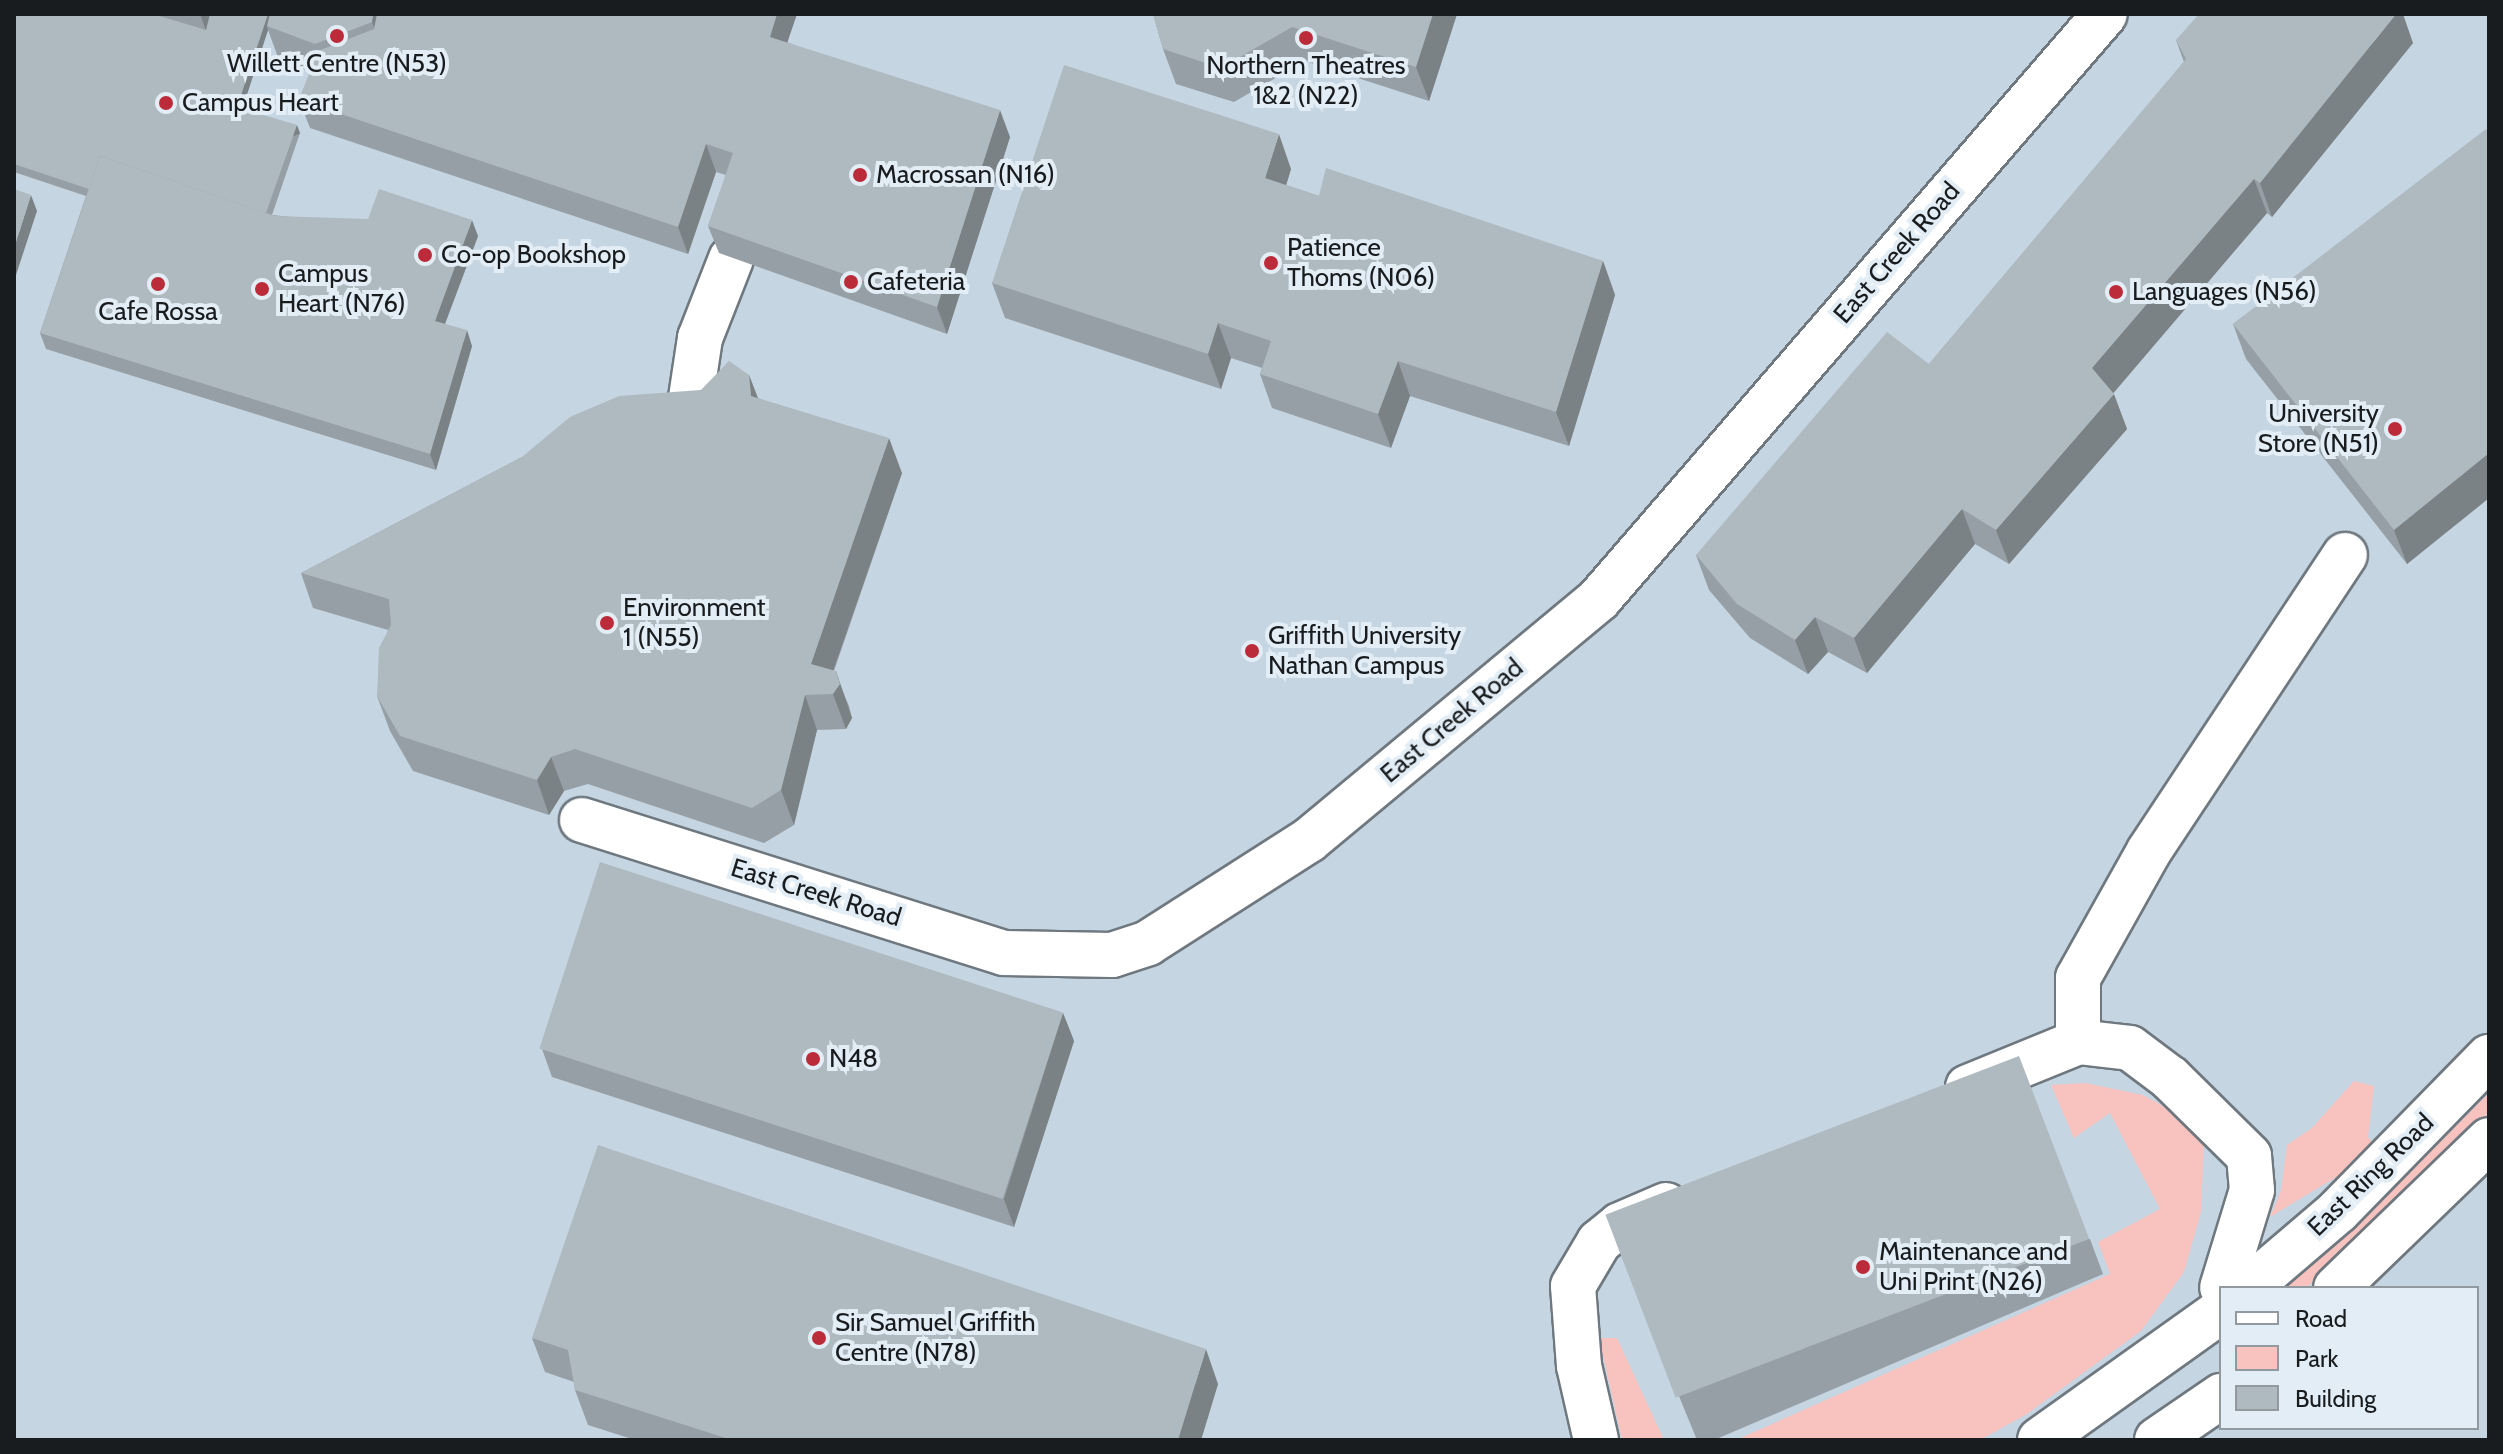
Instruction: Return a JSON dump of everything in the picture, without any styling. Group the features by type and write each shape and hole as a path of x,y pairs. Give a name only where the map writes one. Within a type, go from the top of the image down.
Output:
{"street":[{"name":"East Creek Road","path":"582,820 1004,953 1112,955 1148,943 1309,840 1599,599 2105,14"},
{"path":"687,424 700,338 731,259"},
{"path":"2078,1042 2078,978 2085,965 2149,851 2345,555"},
{"path":"1924,1104 2078,1042 2130,1048 2191,1097 2249,1156 2252,1190 2224,1286"},
{"name":"East Ring Road","path":"2250,1286 2338,1211 2489,1057"},
{"path":"2338,1286 2489,1140"},
{"path":"1596,1440 1579,1366 1573,1286 1585,1260 1620,1225 1704,1189"},
{"path":"2040,1440 2219,1302"},
{"path":"2157,1440 2219,1397"}],"shaded area":[{"name":"Griffith University Nathan Campus","path":"14,14 2489,14 2489,1440 14,1440"}],"green space":[{"path":"2354,1081 2374,1086 2368,1137 2374,1145 2343,1173 2270,1217 2281,1191 2287,1145 2312,1128"},
{"path":"2085,1083 2143,1095 2174,1112 2204,1138 2201,1212 2184,1272 2141,1331 2027,1414 1980,1440 1736,1440 2110,1274 2098,1242 2160,1209 2110,1113 2074,1138 2051,1085"},
{"path":"2489,1093 2489,1115 2371,1229 2308,1286 2285,1286 2401,1181"},
{"path":"1599,1338 1617,1338 1664,1440 1622,1440"}],"building":[{"name":"Campus Heart","path":"14,14 153,14 206,30 210,14 268,14 237,107 297,125 266,213 100,156 89,189 14,164"},
{"path":"270,14 373,14 372,22 315,44 267,26"},
{"name":"Macrossan (N16)","path":"377,14 777,14 770,37 1000,110 937,307 708,226 733,153 706,144 678,227 299,100 318,51 374,29"},
{"path":"1153,14 1433,14 1416,67 1292,27 1221,68 1163,49"},
{"name":"Languages (N56)","path":"2199,14 2396,14 2260,183 2254,179 2092,368 2114,394 1996,530 1962,509 1854,638 1815,617 1795,640 1737,604 1696,555 1887,332 1929,364 2186,59 2176,40"},
{"name":"Patience Thoms (N06)","path":"1064,65 1279,134 1265,178 1319,196 1326,168 1603,261 1556,412 1398,361 1378,414 1260,374 1271,341 1218,323 1208,354 992,283"},
{"name":"University Store (N51)","path":"2486,129 2489,134 2489,453 2394,530 2233,324"},
{"name":"Campus Heart (N76)","path":"100,156 275,216 368,219 379,189 472,220 435,321 467,330 430,454 40,333"},
{"path":"14,189 31,195 14,248"},
{"name":"Environment 1 (N55)","path":"729,361 749,375 751,396 889,438 811,664 836,671 840,684 833,694 805,695 781,790 752,808 575,749 551,757 537,780 400,736 377,696 379,648 391,625 389,599 301,573 522,457 570,417 619,396 701,390"},
{"name":"N48","path":"600,862 1063,1012 1003,1199 539,1048"},
{"name":"Maintenance and Uni Print (N26)","path":"2019,1056 2089,1239 1676,1398 1605,1215"},
{"name":"Sir Samuel Griffith Centre (N78)","path":"598,1145 1206,1349 1178,1440 732,1440 575,1390 568,1350 532,1338"}],"place":[{"name":"Willett Centre (N53)","path":"337,36"},
{"name":"Northern Theatres 1&2 (N22)","path":"1306,38"},
{"name":"Campus Heart","path":"166,103"},
{"name":"Macrossan (N16)","path":"860,175"},
{"name":"Co-op Bookshop","path":"425,255"},
{"name":"Patience Thoms (N06)","path":"1271,263"},
{"name":"Cafeteria","path":"851,282"},
{"name":"Cafe Rossa","path":"158,284"},
{"name":"Campus Heart (N76)","path":"262,289"},
{"name":"Languages (N56)","path":"2116,292"},
{"name":"University Store (N51)","path":"2395,429"},
{"name":"Environment 1 (N55)","path":"607,623"},
{"name":"Griffith University Nathan Campus","path":"1252,651"},
{"name":"N48","path":"813,1059"},
{"name":"Maintenance and Uni Print (N26)","path":"1863,1267"},
{"name":"Sir Samuel Griffith Centre (N78)","path":"819,1338"}]}
